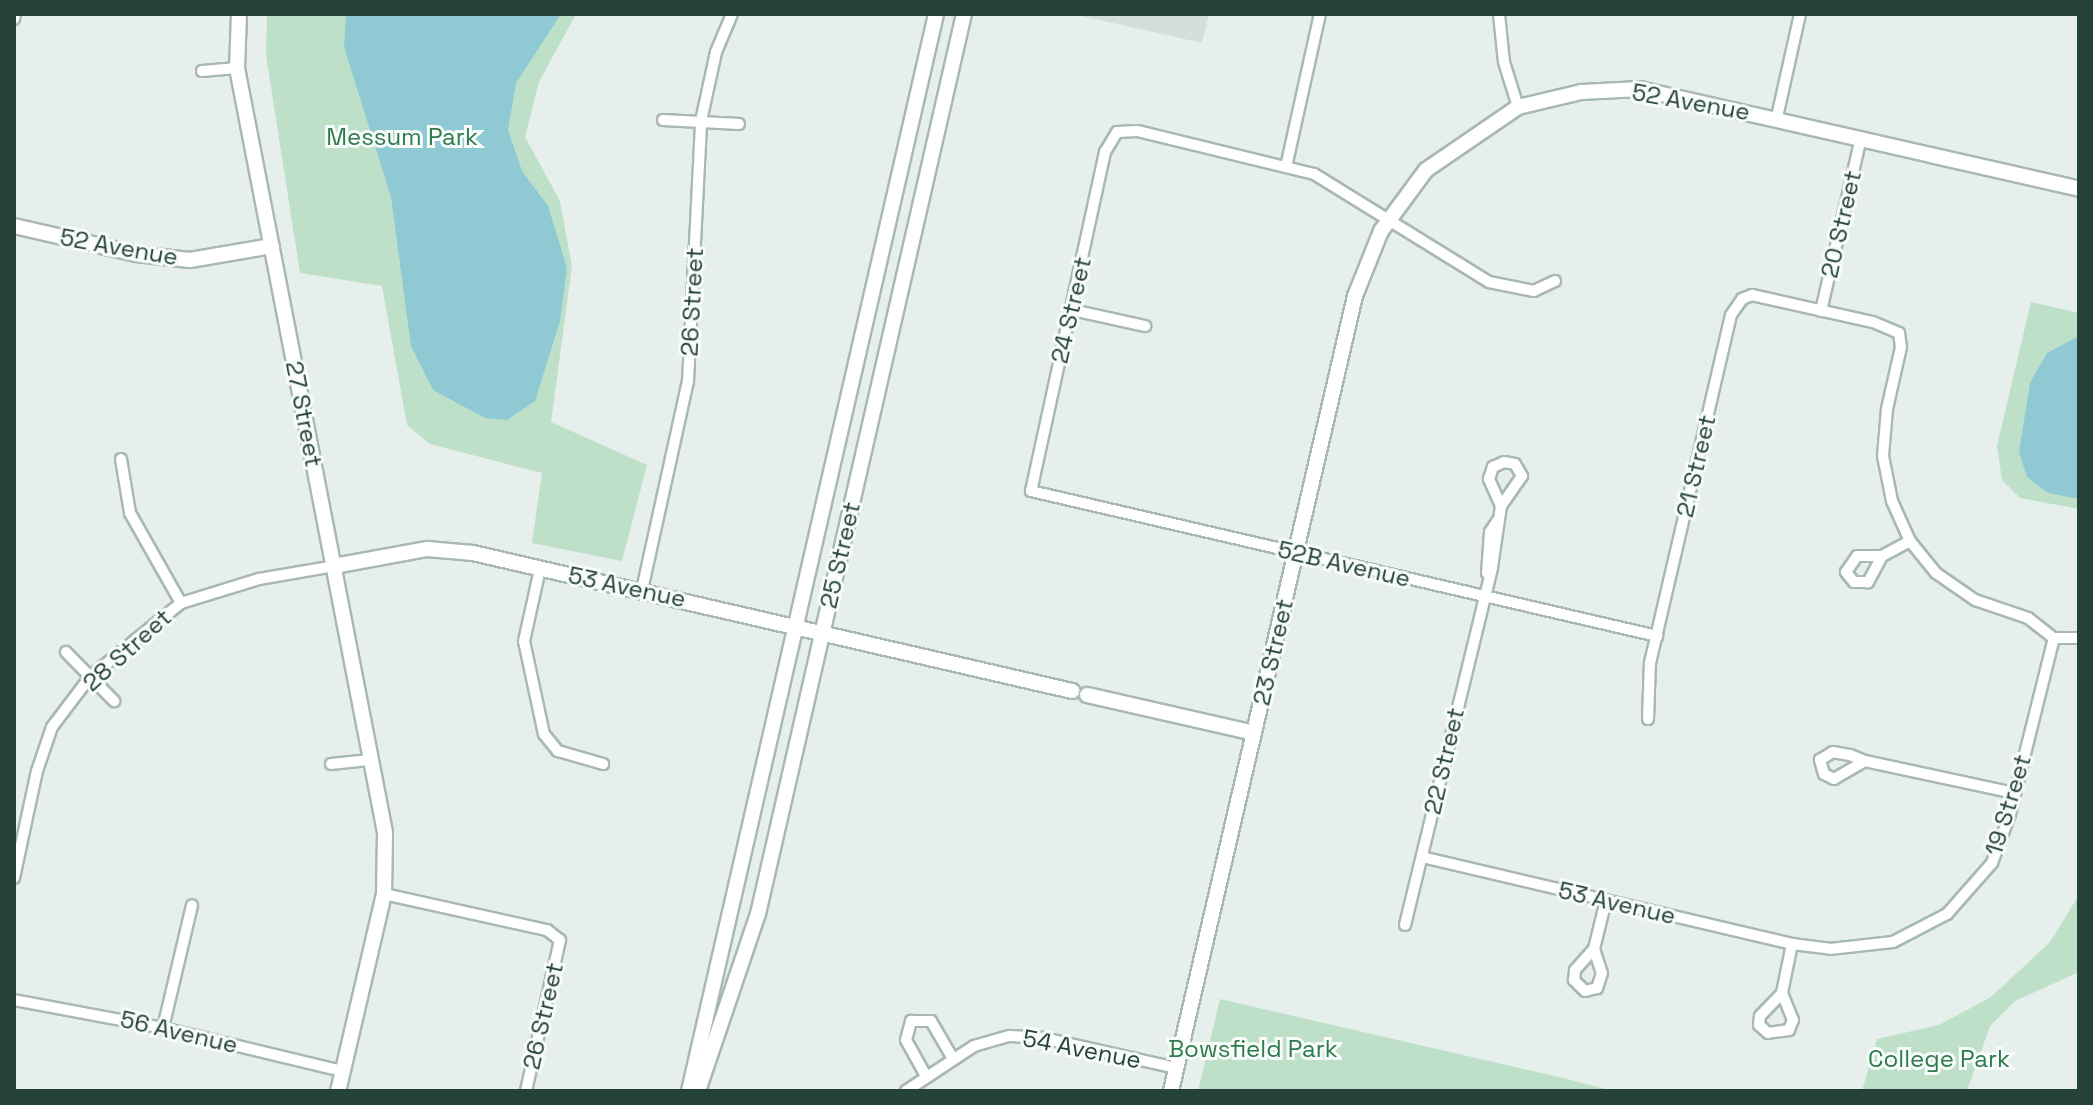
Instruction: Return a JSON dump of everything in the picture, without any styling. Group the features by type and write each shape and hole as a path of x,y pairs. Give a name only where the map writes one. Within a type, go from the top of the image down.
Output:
{"street":[{"name":"27 Street","path":"239,14 237,68 334,566 368,760 385,832 384,894 338,1091"},
{"name":"26 Street","path":"642,590 688,381 701,121 716,52 732,14"},
{"name":"25 Street","path":"689,1091 936,14"},
{"name":"25 Street","path":"698,1091 758,914 964,14"},
{"path":"1320,14 1286,167 1338,185 1489,282 1534,291 1555,281"},
{"path":"1499,14 1504,62 1518,107"},
{"path":"1777,117 1800,14"},
{"path":"202,71 237,68"},
{"name":"52 Avenue","path":"1390,217 1443,154 1518,107 1567,94 1640,89 1777,117 2079,189"},
{"path":"663,120 739,124"},
{"name":"24 Street","path":"1031,491 1105,152 1117,132 1137,131 1286,167"},
{"name":"20 Street","path":"1821,311 1861,138"},
{"name":"23 Street","path":"1171,1091 1355,296 1390,217"},
{"name":"52 Avenue","path":"14,226 136,254 190,260 272,246"},
{"name":"21 Street","path":"1648,719 1645,695 1657,636 1731,315 1742,299 1752,295 1821,311"},
{"path":"1072,310 1145,326"},
{"path":"1821,311 1899,333 1901,347 1887,409 1883,456 1892,501 1910,541 1948,584 1975,600 2037,623 2054,638 2079,638"},
{"path":"121,459 130,513 181,603"},
{"name":"52B Avenue","path":"1031,491 1657,636"},
{"name":"22 Street","path":"1405,925 1487,573 1490,532 1498,520 1501,506"},
{"path":"1882,556 1910,541"},
{"name":"53 Avenue","path":"181,603 259,579 427,549 473,553 797,625 1072,691"},
{"path":"540,569 524,641 544,734 558,751 603,764"},
{"name":"28 Street","path":"14,878 37,771 52,727 90,677 181,603"},
{"name":"19 Street","path":"1813,948 1893,942 1947,914 1992,863 2014,793 2054,638"},
{"path":"66,652 114,701"},
{"path":"1072,691 1254,733"},
{"path":"331,764 368,760"},
{"path":"1865,761 2014,793"},
{"name":"53 Avenue","path":"1422,857 1813,948"},
{"name":"26 Street","path":"384,894 547,930 560,940 526,1091"},
{"path":"1594,949 1606,900"},
{"path":"163,1028 192,905"},
{"path":"1782,993 1792,944"},
{"name":"56 Avenue","path":"14,1000 163,1028 342,1071"},
{"path":"926,1076 906,1040 911,1021 931,1021 953,1059"},
{"name":"54 Avenue","path":"906,1091 953,1059 993,1039 1026,1036 1176,1068"}],"shaded area":[{"path":"1073,14 1209,14 1202,43"}],"green space":[{"name":"Messum Park","path":"267,14 576,14 539,82 525,137 560,201 572,266 551,422 647,465 622,561 532,543 542,473 430,444 407,425 382,286 300,273 266,55"},
{"path":"2031,302 2079,313 2079,509 2020,498 2002,480 1997,446"},
{"name":"College Park","path":"2079,895 2079,972 2015,1001 1990,1026 1967,1091 1862,1091 1877,1039 1939,1025 1991,997 2050,942"},
{"name":"Bowsfield Park","path":"1220,999 1563,1078 1613,1091 1198,1091"}],"water":[{"path":"346,14 561,14 516,83 508,130 522,171 548,206 567,268 560,321 535,401 507,420 485,418 433,390 411,346 391,197 344,47"},
{"path":"2079,336 2079,499 2048,493 2027,477 2019,452 2030,383 2047,353"}]}
